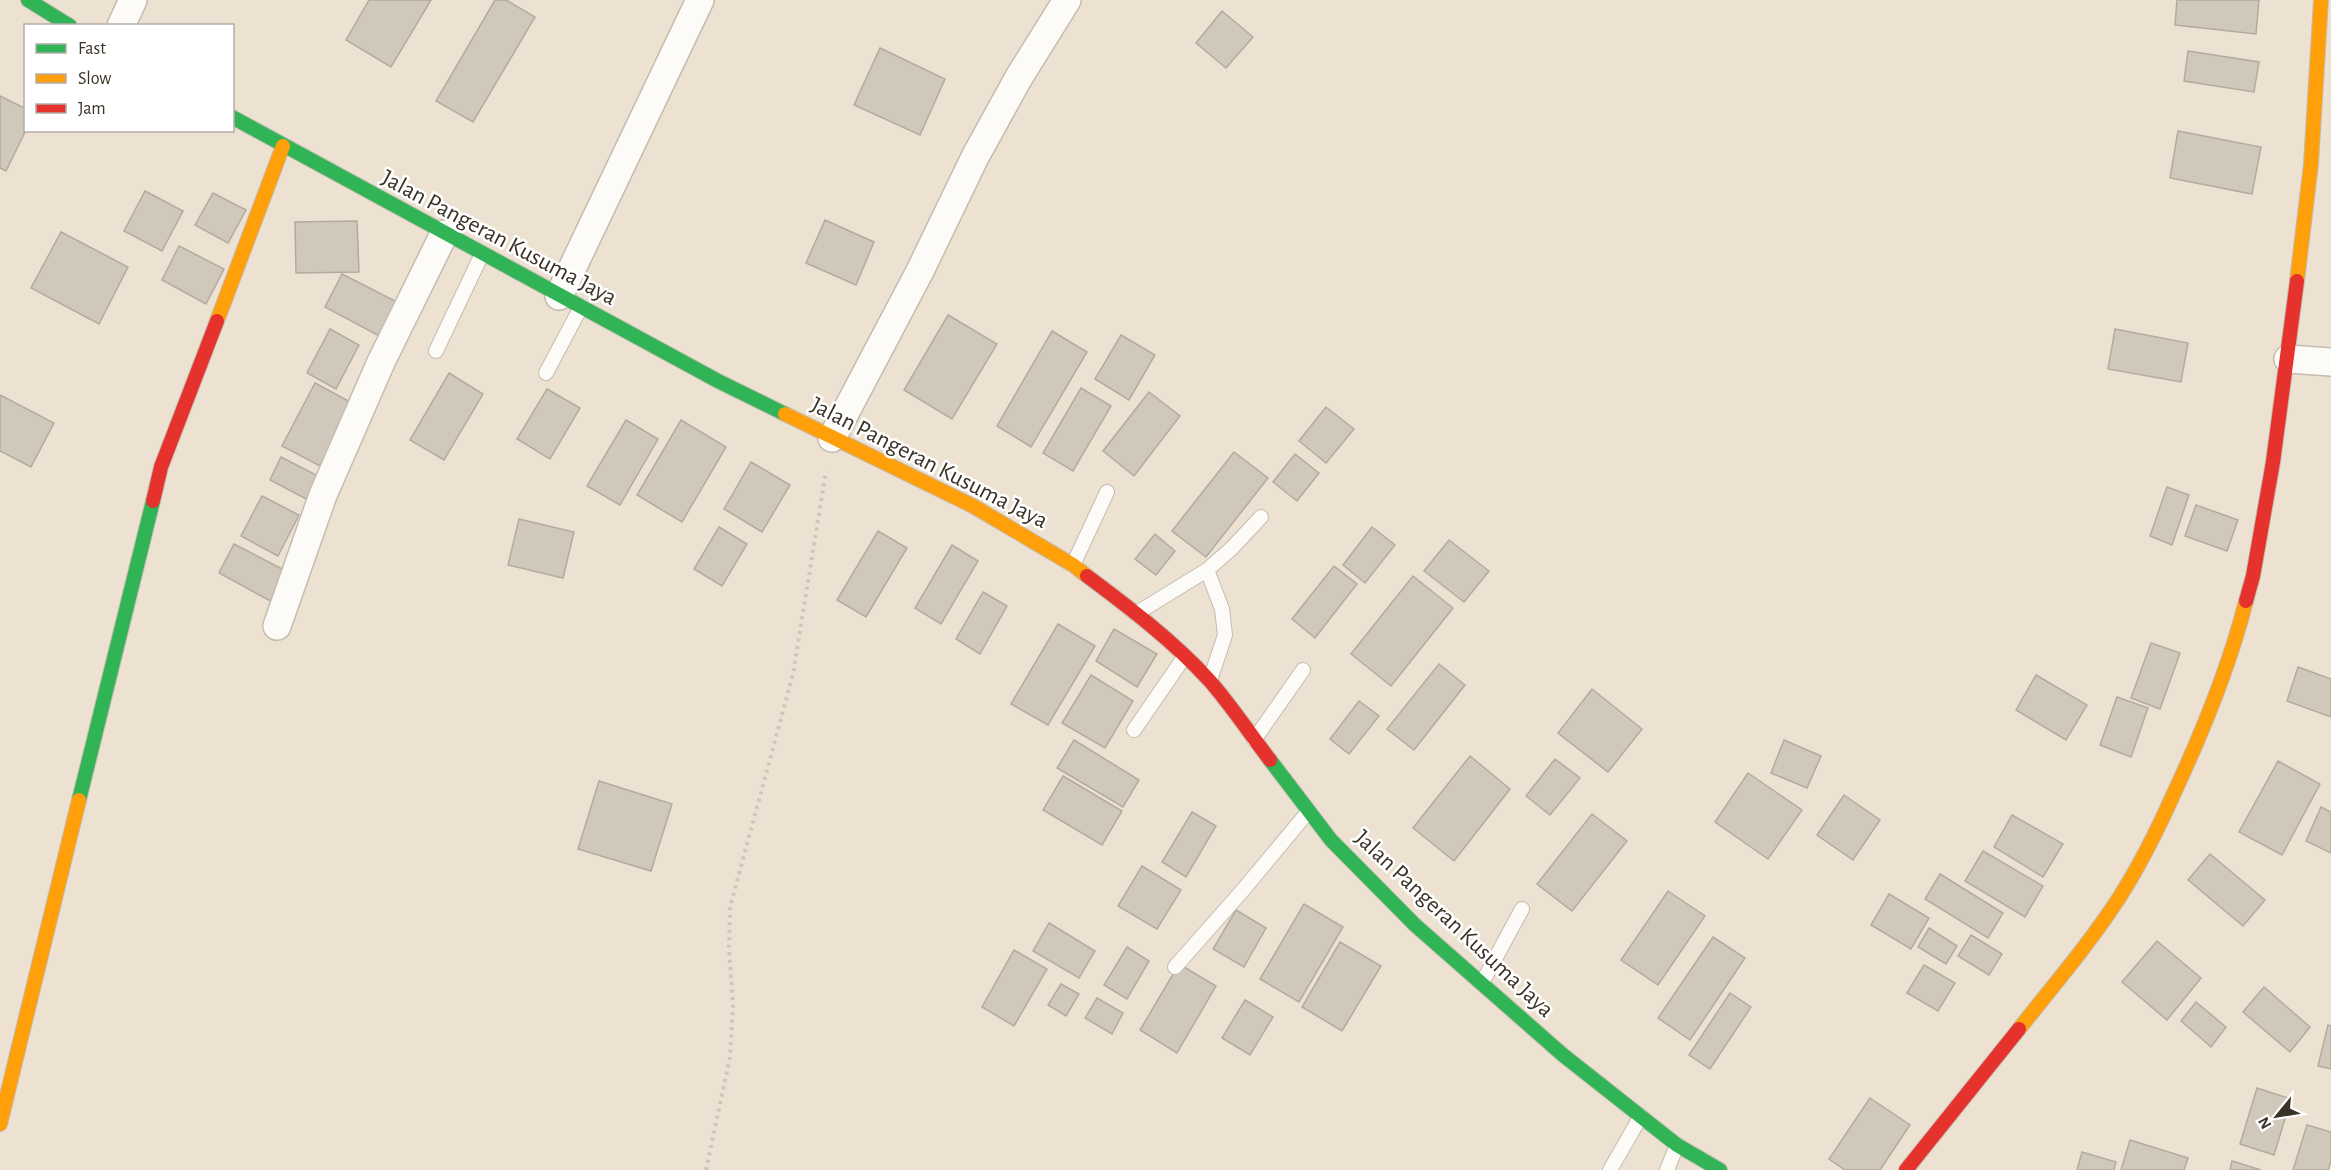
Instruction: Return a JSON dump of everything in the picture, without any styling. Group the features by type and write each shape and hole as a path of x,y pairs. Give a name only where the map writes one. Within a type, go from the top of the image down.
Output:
{"street":[{"path":"28,0 67,24"},
{"path":"122,24 133,0"},
{"path":"570,302 700,0"},
{"path":"832,438 920,271 975,157 1019,77 1067,0"},
{"path":"1906,1170 2119,898 2156,832 2205,727 2235,644 2253,576 2273,462 2316,166 2325,28 2321,0"},
{"name":"Jalan Pangeran Kusuma Jaya","path":"234,118 718,381 973,506 1073,565 1137,613 1210,682 1331,840 1415,925 1563,1055 1677,1145 1720,1170"},
{"path":"0,1124 161,467 283,146"},
{"path":"277,626 323,495 381,362 444,234"},
{"path":"2288,359 2331,363"}],"lane":[{"path":"436,351 482,254"},
{"path":"546,374 570,302"},
{"path":"1073,565 1107,492"},
{"path":"1137,613 1207,570 1232,548 1261,517"},
{"path":"1207,570 1222,609 1225,635 1210,682"},
{"path":"1134,730 1185,656"},
{"path":"1254,740 1303,670"},
{"path":"1175,967 1308,812"},
{"path":"1482,983 1522,909"},
{"path":"1610,1170 1641,1116"},
{"path":"1667,1170 1677,1145"}],"path":[{"path":"706,1170 730,1057 733,1006 729,948 730,907 794,674 832,438"}],"building":[{"path":"369,0 431,0 391,67 346,40"},
{"path":"495,0 506,0 535,17 473,122 436,101"},
{"path":"2177,0 2259,0 2256,34 2175,25"},
{"path":"1222,11 1253,37 1226,68 1196,43"},
{"path":"880,48 945,79 920,135 854,105"},
{"path":"2188,51 2259,62 2254,92 2184,81"},
{"path":"0,96 24,108 25,132 6,171 0,168"},
{"path":"2178,131 2261,147 2252,194 2170,178"},
{"path":"145,191 183,211 162,251 124,231"},
{"path":"213,193 246,210 228,243 195,225"},
{"path":"825,220 874,242 856,285 806,263"},
{"path":"357,221 359,272 296,273 295,222"},
{"path":"61,232 128,267 99,324 31,288"},
{"path":"179,246 224,269 206,304 162,280"},
{"path":"342,274 401,304 383,338 325,307"},
{"path":"948,315 997,344 952,419 904,390"},
{"path":"330,329 359,345 336,389 307,373"},
{"path":"2115,329 2188,343 2181,382 2108,369"},
{"path":"1052,331 1087,352 1031,447 997,426"},
{"path":"1121,335 1155,355 1129,400 1095,379"},
{"path":"449,373 483,394 444,460 410,440"},
{"path":"315,383 354,404 322,467 282,446"},
{"path":"1081,388 1111,406 1073,471 1043,453"},
{"path":"547,389 580,408 550,459 517,439"},
{"path":"1149,392 1180,416 1134,476 1103,451"},
{"path":"0,395 54,423 31,467 0,451"},
{"path":"1326,407 1354,429 1326,463 1299,441"},
{"path":"626,420 658,439 620,505 587,486"},
{"path":"681,420 726,447 682,522 637,495"},
{"path":"1234,452 1268,478 1206,557 1172,531"},
{"path":"1295,454 1319,473 1297,501 1273,482"},
{"path":"281,457 322,478 310,501 270,480"},
{"path":"751,462 790,485 762,532 724,509"},
{"path":"2167,487 2189,495 2172,545 2150,536"},
{"path":"262,496 299,515 278,556 241,536"},
{"path":"2196,505 2238,520 2227,551 2185,536"},
{"path":"519,519 574,532 563,578 508,565"},
{"path":"719,527 747,544 722,586 694,569"},
{"path":"1372,527 1395,545 1365,583 1343,565"},
{"path":"878,531 907,548 866,617 837,600"},
{"path":"1155,534 1175,551 1156,575 1135,559"},
{"path":"1449,540 1489,571 1464,602 1424,571"},
{"path":"234,544 292,574 276,604 219,573"},
{"path":"952,545 978,561 941,624 915,608"},
{"path":"1334,566 1357,584 1315,638 1292,619"},
{"path":"1413,576 1453,608 1391,686 1351,654"},
{"path":"983,592 1007,606 980,654 956,639"},
{"path":"1058,624 1095,646 1048,725 1011,704"},
{"path":"1114,629 1157,654 1137,687 1096,661"},
{"path":"2151,643 2180,653 2160,709 2131,698"},
{"path":"1439,664 1465,685 1414,750 1387,729"},
{"path":"2298,667 2331,679 2331,717 2287,701"},
{"path":"1091,675 1133,701 1105,748 1062,723"},
{"path":"2036,675 2087,705 2066,740 2016,710"},
{"path":"1592,689 1642,729 1608,772 1558,733"},
{"path":"2117,697 2148,708 2131,757 2100,745"},
{"path":"1359,701 1379,716 1349,754 1330,739"},
{"path":"1074,740 1139,780 1123,807 1057,768"},
{"path":"1784,740 1821,756 1807,788 1771,773"},
{"path":"1470,756 1510,789 1454,861 1413,828"},
{"path":"1555,759 1580,778 1550,815 1526,796"},
{"path":"2278,761 2320,784 2282,855 2239,832"},
{"path":"1748,773 1802,810 1768,859 1715,822"},
{"path":"1063,776 1122,811 1102,845 1043,810"},
{"path":"599,781 672,804 651,871 578,849"},
{"path":"1844,795 1880,820 1853,860 1817,835"},
{"path":"2321,807 2331,812 2331,853 2306,841"},
{"path":"1192,812 1216,826 1186,877 1162,862"},
{"path":"1592,814 1627,841 1572,911 1537,884"},
{"path":"2012,815 2063,844 2043,877 1994,847"},
{"path":"1983,851 2043,886 2025,917 1965,881"},
{"path":"2210,854 2265,900 2243,926 2188,880"},
{"path":"1142,866 1181,890 1157,929 1118,906"},
{"path":"1940,874 2003,913 1988,938 1925,899"},
{"path":"1668,891 1705,916 1658,985 1621,960"},
{"path":"1889,894 1929,918 1911,949 1871,925"},
{"path":"1304,904 1343,927 1299,1002 1260,979"},
{"path":"1236,910 1266,928 1244,967 1213,949"},
{"path":"1049,923 1095,951 1079,978 1033,951"},
{"path":"1929,928 1957,946 1946,964 1918,947"},
{"path":"1971,935 2002,954 1989,975 1958,956"},
{"path":"1713,937 1745,958 1690,1040 1658,1018"},
{"path":"2157,941 2201,978 2167,1020 2122,982"},
{"path":"1340,942 1381,966 1342,1031 1302,1007"},
{"path":"1127,947 1149,961 1127,999 1104,985"},
{"path":"1014,950 1047,969 1014,1026 982,1007"},
{"path":"1179,964 1216,986 1177,1053 1140,1030"},
{"path":"1924,965 1955,983 1938,1011 1907,993"},
{"path":"1061,984 1079,994 1066,1016 1048,1005"},
{"path":"2264,987 2310,1027 2290,1052 2243,1012"},
{"path":"1730,993 1751,1007 1710,1069 1689,1055"},
{"path":"1097,998 1123,1013 1112,1034 1085,1018"},
{"path":"1245,1000 1273,1017 1250,1055 1222,1038"},
{"path":"2196,1002 2226,1027 2211,1047 2181,1021"},
{"path":"2328,1025 2331,1026 2331,1069 2318,1066"},
{"path":"2257,1088 2291,1099 2274,1155 2240,1144"},
{"path":"1870,1098 1910,1125 1880,1170 1845,1170 1829,1159"},
{"path":"2307,1125 2331,1132 2331,1161 2328,1170 2293,1170"},
{"path":"2130,1140 2188,1158 2184,1170 2121,1170"},
{"path":"2082,1152 2116,1162 2114,1170 2077,1170"},
{"path":"2232,1161 2261,1170 2230,1170"}],"traffic: fast":[{"path":"28,0 67,24"},
{"path":"234,118 718,381 785,414"},
{"path":"79,800 153,501"},
{"path":"1270,760 1331,840 1415,925 1563,1055 1677,1145 1720,1170"}],"traffic: slow":[{"path":"2297,281 2311,164 2321,0"},
{"path":"217,321 283,146"},
{"path":"785,414 973,506 1073,565 1087,576"},
{"path":"2019,1029 2096,932 2141,860 2205,723 2232,651 2246,601"},
{"path":"0,1124 79,800"}],"traffic: jam":[{"path":"2246,601 2253,576 2273,462 2297,281"},
{"path":"153,501 161,467 217,321"},
{"path":"1087,576 1151,625 1209,680 1270,760"},
{"path":"1906,1170 2019,1029"}]}
